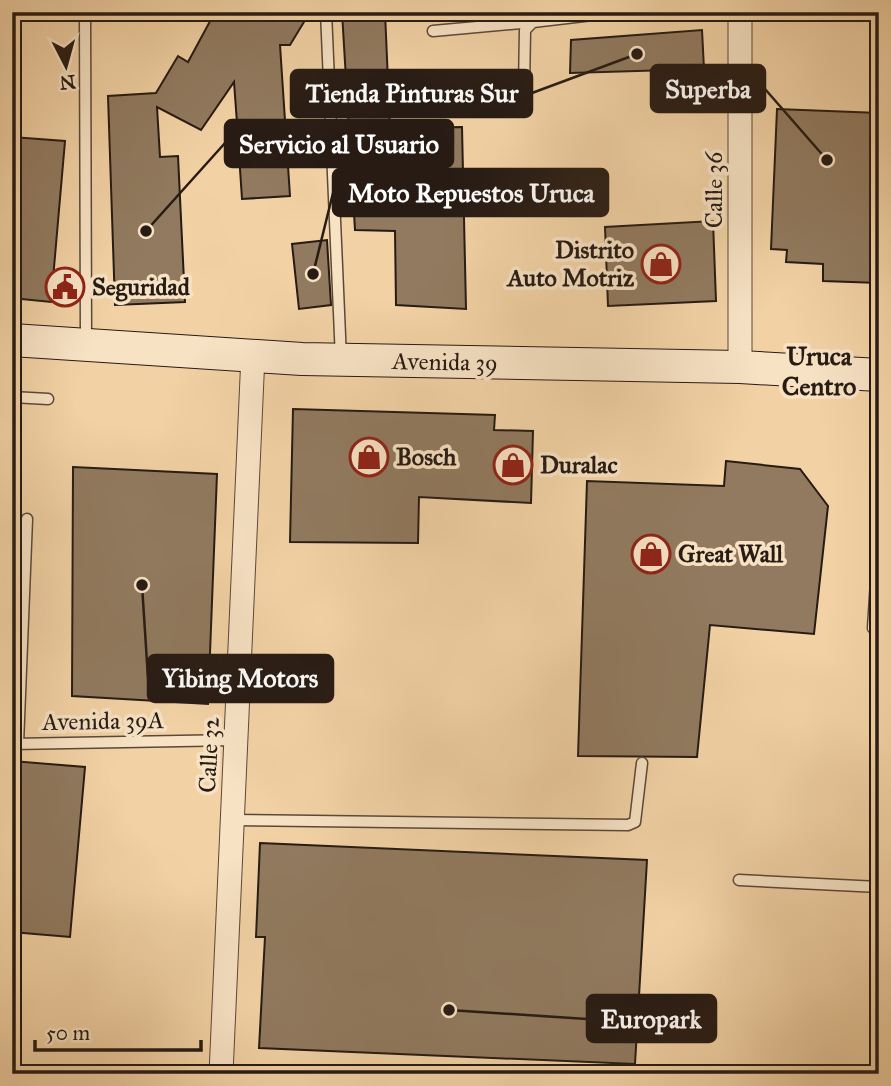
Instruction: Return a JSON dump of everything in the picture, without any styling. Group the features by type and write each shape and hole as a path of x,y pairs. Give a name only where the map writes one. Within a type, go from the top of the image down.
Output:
{"main road":[{"name":"Avenida 39","path":"12,340 341,361 740,367 879,375"}],"street":[{"name":"Calle 36","path":"740,12 740,367"},
{"name":"Calle 32","path":"221,1074 253,355"}],"lane":[{"path":"85,12 86,344"},
{"path":"326,12 341,361"},
{"path":"433,31 618,12"},
{"path":"444,97 516,96 524,88 525,30 533,22"},
{"path":"12,397 48,399"},
{"path":"15,744 27,519"},
{"path":"879,534 873,628 879,629"},
{"name":"Avenida 39A","path":"15,744 236,740"},
{"path":"232,820 628,825 635,822 638,812 642,763"},
{"path":"739,880 879,887"}],"building":[{"path":"215,12 310,12 290,45 280,45 290,196 242,199 239,154 245,153 239,150 234,82 201,130 157,107 160,157 178,156 185,302 115,305 108,96 156,93 178,56 188,62"},
{"path":"342,12 385,12 390,128 462,127 466,309 396,305 395,231 355,230"},
{"path":"702,30 704,69 570,73 571,40"},
{"path":"777,109 879,113 879,283 823,281 823,264 786,262 787,250 771,249"},
{"path":"12,137 65,141 51,302 12,298"},
{"name":"Distrito Auto Motriz","path":"713,221 716,301 608,306 605,227"},
{"path":"327,240 331,305 299,309 292,244"},
{"name":"Bosch","path":"293,409 495,415 494,430 533,431 531,503 419,497 418,543 290,542"},
{"name":"Great Wall","path":"726,461 800,469 828,506 814,634 710,625 697,757 578,756 587,481 724,486"},
{"path":"73,467 217,474 208,704 72,696"},
{"path":"12,761 85,767 70,937 12,932"},
{"path":"260,843 647,860 635,1064 259,1048 265,937 256,937"}],"place":[{"name":"Tienda Pinturas Sur","path":"637,54"},
{"name":"Superba","path":"827,160"},
{"name":"Servicio al Usuario","path":"146,231"},
{"name":"Distrito Auto Motriz","path":"661,264"},
{"name":"Moto Repuestos Uruca","path":"313,274"},
{"name":"Seguridad","path":"65,287"},
{"name":"Bosch","path":"369,457"},
{"name":"Duralac","path":"513,465"},
{"name":"Great Wall","path":"651,554"},
{"name":"Yibing Motors","path":"142,585"},
{"name":"Europark","path":"449,1010"}],"district":[{"name":"Uruca Centro","path":"819,371"}]}
